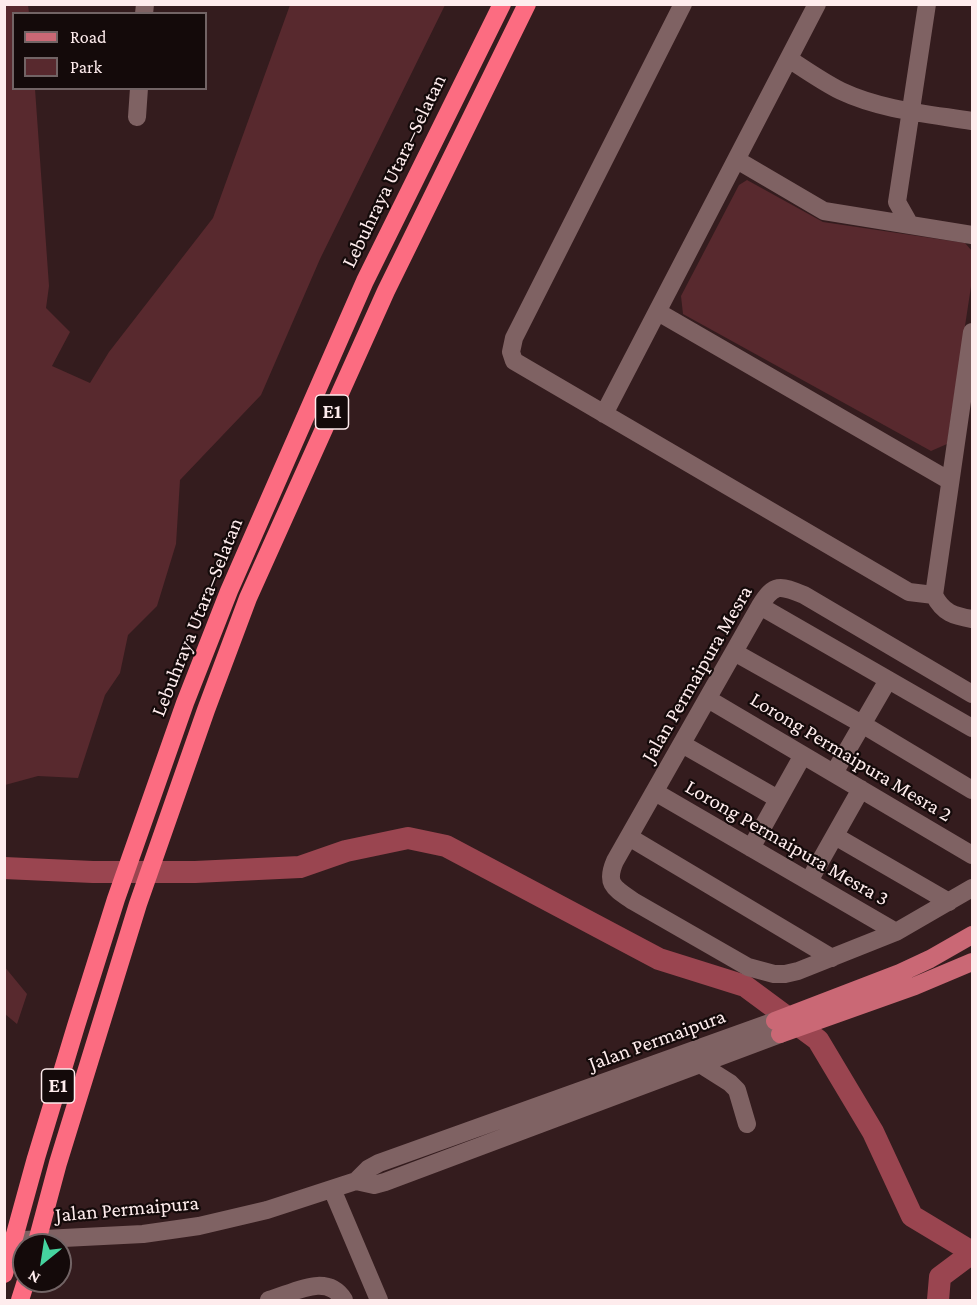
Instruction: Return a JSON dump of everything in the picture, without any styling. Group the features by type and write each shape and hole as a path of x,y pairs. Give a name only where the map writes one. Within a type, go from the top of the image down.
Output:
{"highway":[{"name":"Lebuhraya Utara–Selatan","path":"4,1274 36,1158 116,899 185,703 229,591 356,302 502,4"},
{"name":"Lebuhraya Utara–Selatan","path":"39,1233 58,1163 162,831 248,598 386,291 526,4"}],"main road":[{"name":"Jalan Permaipura","path":"777,1028 835,1005 930,959 972,935"},
{"name":"Jalan Permaipura","path":"835,1005 915,986 972,962"}],"street":[{"path":"683,4 514,338 511,352 514,361 909,592 934,595"},
{"path":"604,414 817,4"},
{"path":"909,225 897,202 927,4"},
{"path":"789,59 841,91 875,103 972,121"},
{"path":"137,117 139,90"},
{"path":"736,160 824,211 972,236"},
{"path":"658,312 950,481"},
{"path":"972,332 969,381 950,481 934,595 938,603 949,614 972,619"},
{"name":"Jalan Permaipura Mesra","path":"832,958 798,971 774,974 748,967 633,901 612,884 610,877 615,861 760,606 774,588 783,587 804,595 972,694"},
{"path":"760,606 972,728"},
{"path":"734,652 862,724 972,790"},
{"path":"834,773 888,680"},
{"name":"Lorong Permaipura Mesra 2","path":"708,699 972,855"},
{"path":"682,744 778,799"},
{"path":"751,848 803,755"},
{"path":"809,881 861,789"},
{"name":"Lorong Permaipura Mesra 3","path":"655,792 896,932"},
{"path":"835,836 949,902"},
{"path":"629,837 832,958 896,932 972,888"},
{"name":"Jalan Permaipura","path":"356,1181 374,1185 385,1182 700,1064 777,1028"},
{"name":"Jalan Permaipura","path":"4,1241 143,1234 199,1226 267,1210 356,1181 368,1169 379,1163 777,1028"},
{"path":"700,1064 737,1090 747,1124"},
{"path":"332,1189 379,1300"},
{"path":"280,1299 319,1284 335,1289 344,1300"}],"green space":[{"path":"5,4 28,5 29,12 12,12 12,90 35,90 49,286 46,308 70,332 52,366 90,383 109,352 213,218 290,5 445,5 320,259 261,395 180,480 176,544 157,606 128,635 120,673 105,695 78,778 38,776 5,785"},
{"path":"747,180 823,222 965,243 972,251 972,280 947,444 931,451 683,314 681,296 739,185"},
{"path":"4,966 27,994 17,1024 5,1014"}],"waterway":[{"path":"4,868 93,872 195,872 300,867 346,851 408,838 446,846 659,959 745,986 818,1040 873,1132 912,1216 972,1252"},
{"path":"938,1300 940,1277 972,1253"}]}
